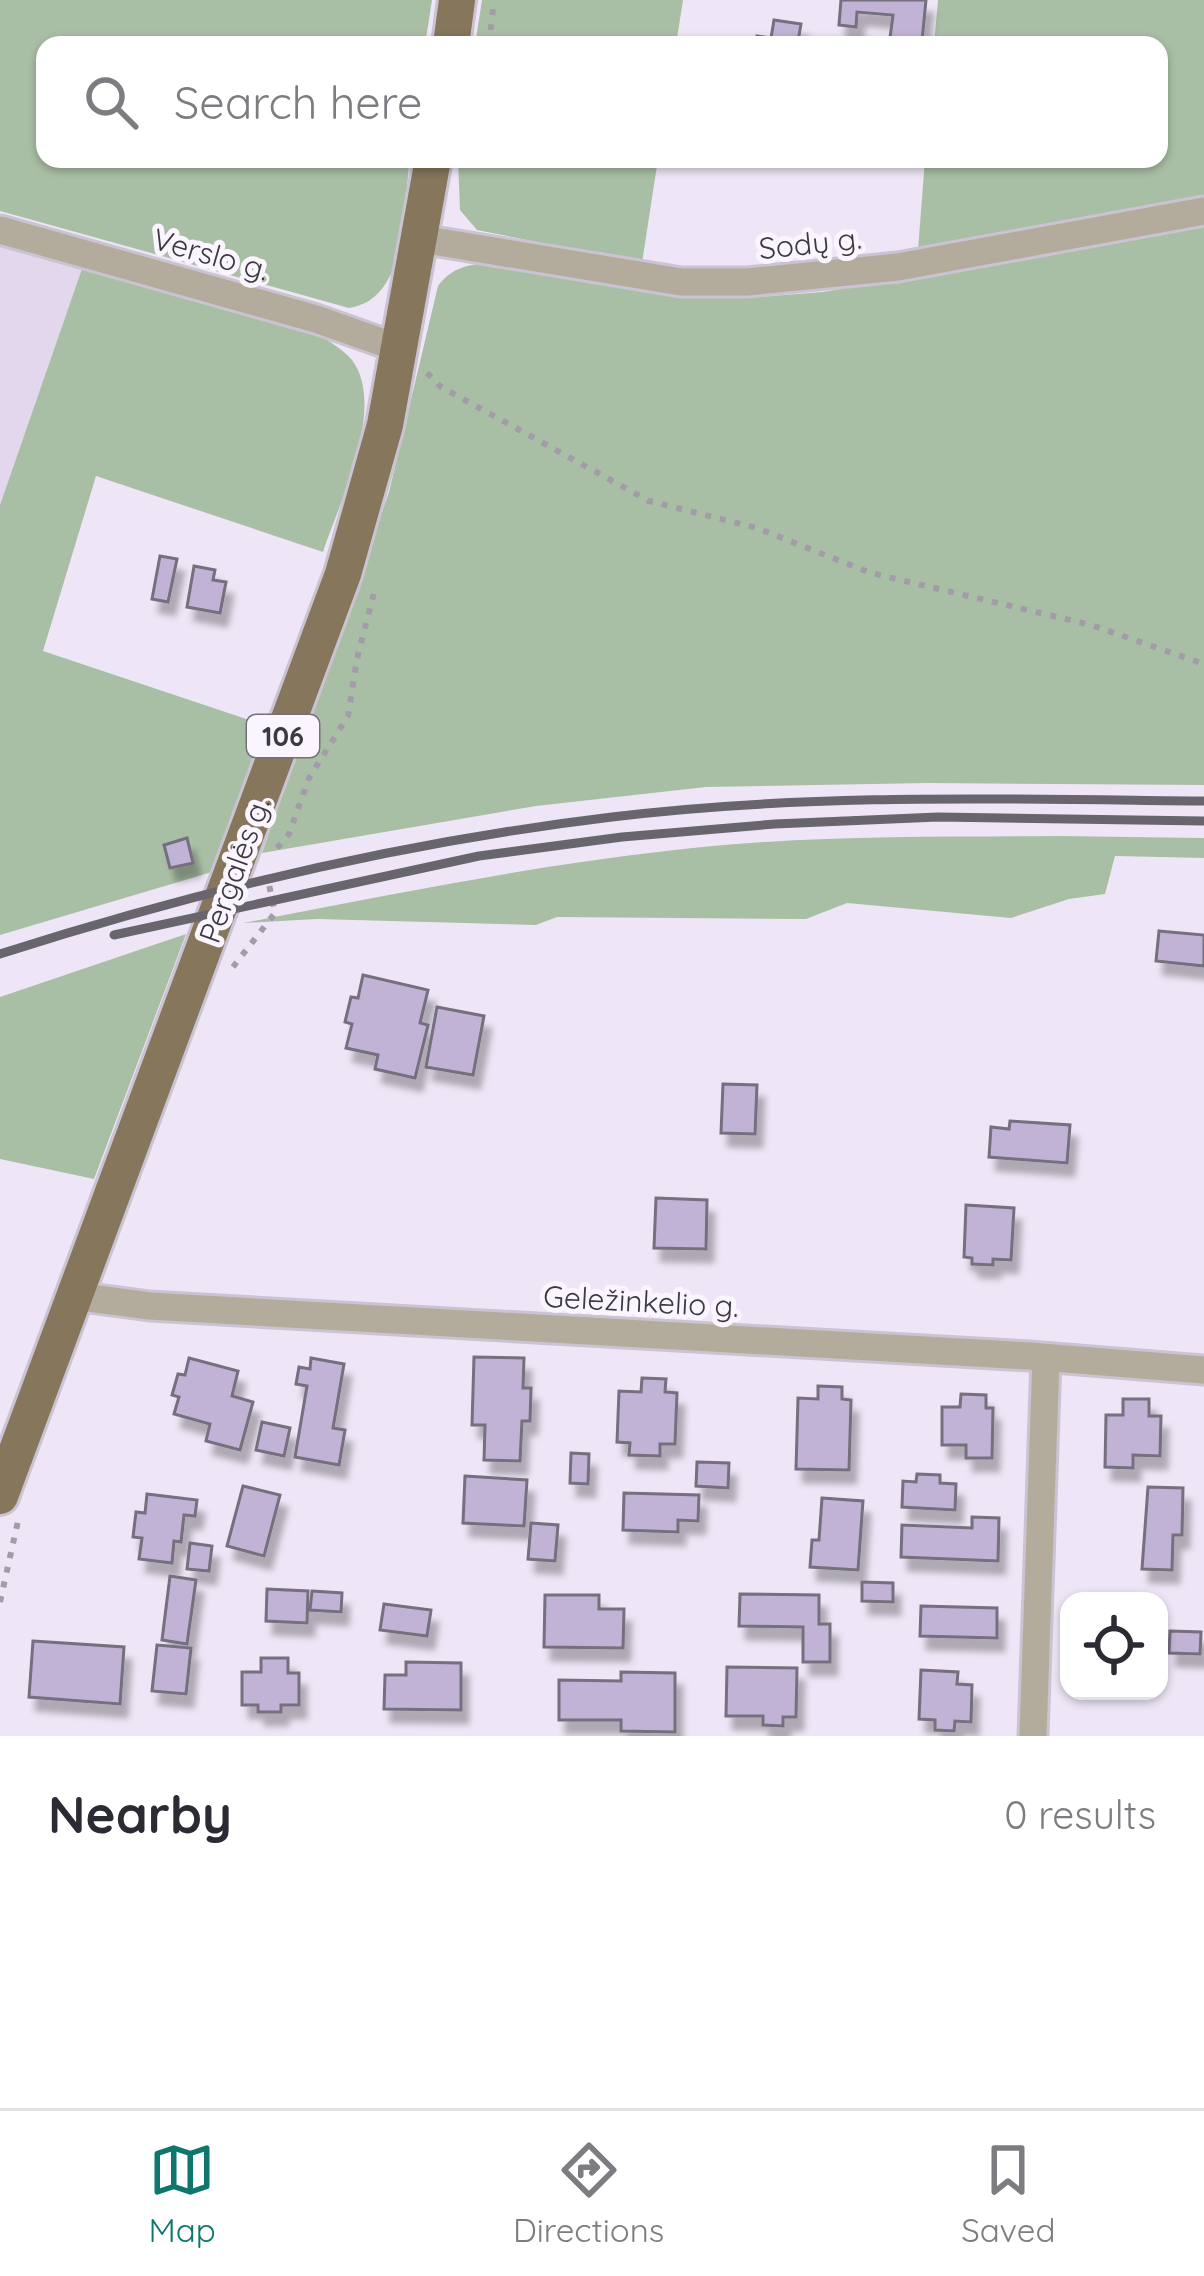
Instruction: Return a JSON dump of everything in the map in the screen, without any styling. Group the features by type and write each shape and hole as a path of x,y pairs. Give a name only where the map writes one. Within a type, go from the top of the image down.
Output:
{"main road":[{"path":"452,36 458,0"},
{"name":"Pergalės g.","path":"0,1496 343,574 385,424 432,168"}],"street":[{"name":"Sodų g.","path":"421,238 681,282 747,283 898,267 1204,211"},
{"name":"Verslo g.","path":"0,230 316,319 401,349"},
{"name":"Geležinkelio g.","path":"74,1296 150,1306 1204,1370"},
{"path":"1033,1736 1046,1358"}],"path":[{"path":"490,36 494,0"},
{"path":"401,349 441,387 649,501 757,528 871,573 1090,625 1204,664"}],"shaded area":[{"path":"0,239 84,263 0,505"}],"green space":[{"path":"0,0 432,0 426,36 36,36 36,168 409,168 393,270 369,301 349,308 0,211"},
{"path":"482,0 683,0 677,36 476,36"},
{"path":"938,0 1204,0 1204,196 918,250 924,168 1168,168 1168,36 935,36"},
{"path":"458,168 657,168 642,263 477,230 460,210"},
{"path":"1204,225 1204,785 706,787 536,806 262,853 389,492 438,286 454,271 490,263 643,291 758,297 823,292"},
{"path":"84,263 322,336 352,360 361,380 362,428 323,552 96,476 43,651 264,725 212,872 0,935 0,505"},
{"path":"1204,838 1204,858 1115,856 1105,894 1069,899 1011,918 847,903 806,919 557,917 536,925 317,919 243,923 507,874 666,851 813,839"},
{"path":"186,934 94,1179 0,1159 0,997"}],"building":[{"path":"841,0 926,0 922,36 890,36 893,15 857,12 856,27 839,25"},
{"path":"774,20 801,24 799,36 771,36"},
{"path":"160,556 177,559 168,602 152,599"},
{"path":"194,566 215,570 213,580 226,582 220,613 187,607"},
{"path":"187,838 193,863 170,868 164,845"},
{"path":"1159,931 1204,935 1204,966 1156,961"},
{"path":"363,975 428,990 420,1023 428,1025 415,1078 375,1069 378,1055 346,1048 352,1024 345,1022"},
{"path":"437,1007 484,1016 473,1075 426,1067"},
{"path":"723,1084 757,1085 755,1134 721,1133"},
{"path":"1010,1121 1070,1125 1067,1163 989,1157 991,1127 1009,1129"},
{"path":"656,1198 707,1200 706,1249 654,1248"},
{"path":"966,1205 1014,1208 1011,1260 972,1264 972,1258 964,1257"},
{"path":"474,1357 524,1358 523,1388 531,1388 530,1421 522,1421 520,1461 484,1460 485,1425 472,1425"},
{"path":"189,1358 238,1371 232,1396 253,1402 240,1450 206,1441 210,1424 174,1414 179,1397 172,1395"},
{"path":"311,1358 344,1364 333,1428 345,1430 339,1465 295,1457 307,1386 296,1384 299,1367 310,1369"},
{"path":"642,1378 666,1379 665,1392 677,1393 675,1444 660,1444 660,1456 629,1455 630,1443 617,1442 619,1391 641,1392"},
{"path":"818,1386 842,1387 842,1399 851,1400 849,1470 796,1469 798,1398 818,1399"},
{"path":"961,1394 986,1395 986,1408 993,1408 992,1458 966,1458 966,1445 942,1445 942,1407 960,1407"},
{"path":"1123,1399 1149,1399 1149,1416 1161,1416 1160,1456 1133,1455 1133,1468 1105,1467 1106,1415 1123,1415"},
{"path":"262,1422 290,1428 284,1456 256,1450"},
{"path":"571,1453 589,1454 588,1484 570,1483"},
{"path":"697,1462 729,1463 728,1488 696,1486"},
{"path":"917,1474 940,1475 940,1483 956,1484 955,1510 902,1507 903,1481 916,1482"},
{"path":"465,1476 527,1480 524,1526 463,1523"},
{"path":"243,1486 280,1495 264,1556 227,1546"},
{"path":"1148,1487 1183,1488 1182,1535 1173,1535 1172,1570 1142,1569"},
{"path":"624,1493 699,1495 698,1521 678,1520 678,1532 623,1530"},
{"path":"147,1494 197,1500 195,1516 184,1515 181,1542 174,1541 172,1563 139,1559 142,1538 133,1537 136,1512 145,1513"},
{"path":"822,1498 863,1501 858,1570 810,1567 812,1540 819,1540"},
{"path":"972,1517 999,1518 998,1561 901,1557 902,1525 972,1528"},
{"path":"531,1523 558,1525 555,1561 528,1559"},
{"path":"190,1543 212,1546 209,1571 187,1569"},
{"path":"170,1576 196,1580 187,1644 162,1640"},
{"path":"862,1582 893,1583 893,1602 862,1601"},
{"path":"267,1589 308,1591 307,1623 266,1621"},
{"path":"312,1591 342,1593 341,1612 310,1610"},
{"path":"740,1594 819,1595 819,1624 830,1624 830,1662 803,1662 803,1627 739,1626"},
{"path":"545,1595 599,1595 599,1609 624,1609 623,1648 544,1647"},
{"path":"384,1604 431,1610 427,1636 380,1630"},
{"path":"921,1606 997,1608 997,1638 920,1636"},
{"path":"1170,1631 1201,1632 1200,1654 1169,1653"},
{"path":"33,1641 124,1647 120,1704 29,1697"},
{"path":"157,1645 191,1648 186,1694 152,1691"},
{"path":"261,1658 288,1658 288,1673 299,1673 299,1705 281,1705 281,1712 258,1712 258,1705 242,1705 242,1672 261,1672"},
{"path":"406,1662 461,1663 461,1710 384,1709 385,1675 406,1675"},
{"path":"727,1667 797,1668 796,1717 783,1717 783,1726 763,1725 763,1716 726,1716"},
{"path":"921,1670 958,1672 957,1684 972,1685 971,1722 955,1721 954,1731 935,1730 935,1720 919,1719"},
{"path":"621,1672 675,1673 675,1732 621,1731 621,1720 559,1720 559,1680 621,1681"}],"railway":[{"path":"0,954 303,871 457,840 612,817 834,801 1204,801"},
{"path":"114,935 479,856 622,837 938,817 1204,821"}]}
